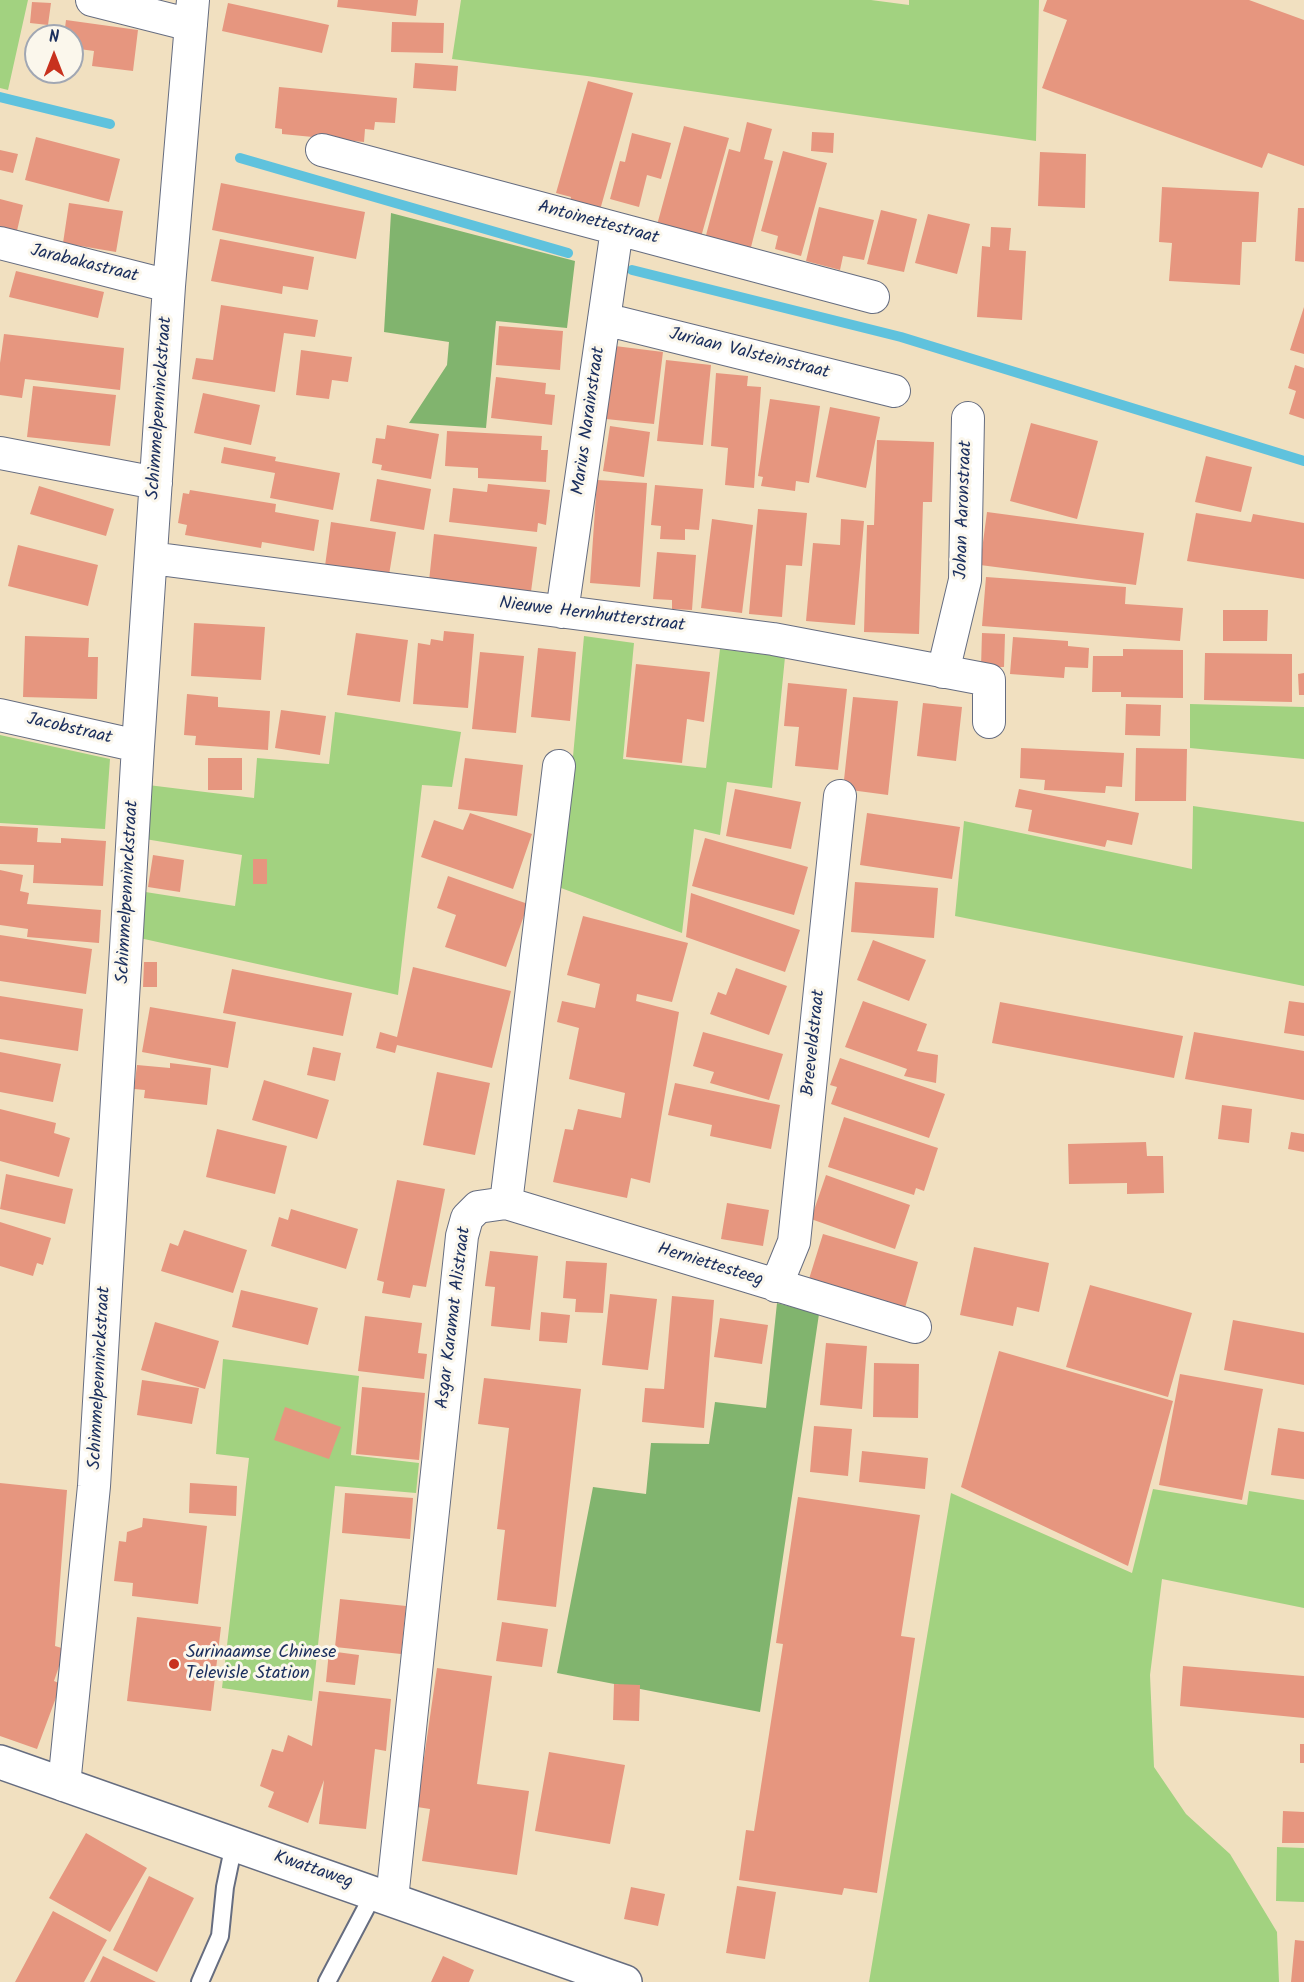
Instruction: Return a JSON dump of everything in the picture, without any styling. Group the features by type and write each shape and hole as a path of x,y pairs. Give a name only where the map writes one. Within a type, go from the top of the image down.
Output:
{"main road":[{"name":"Kwattaweg","path":"0,1762 625,1982"}],"street":[{"path":"92,0 192,12"},
{"name":"Schimmelpenninckstraat","path":"64,1785 94,1486 168,286 192,12"},
{"name":"Antoinettestraat","path":"322,150 873,297"},
{"name":"Marius Narainstraat","path":"562,612 617,229"},
{"name":"Jarabakastraat","path":"0,243 168,286"},
{"name":"Juriaan Valsteinstraat","path":"604,319 894,391"},
{"name":"Johan Aaronstraat","path":"944,672 965,580 968,418"},
{"path":"0,453 156,483"},
{"name":"Nieuwe Hernhutterstraat","path":"151,558 773,639 989,680 989,722"},
{"name":"Jacobstraat","path":"0,715 138,746"},
{"path":"506,1203 559,766"},
{"name":"Breeveldstraat","path":"776,1286 794,1242 840,796"},
{"name":"Herniettesteeg","path":"506,1203 915,1327"},
{"name":"Asgar Karamat Alistraat","path":"383,1896 462,1236 467,1218 478,1207 506,1203"}],"lane":[{"path":"200,1982 220,1936 225,1887 234,1844"},
{"path":"327,1982 383,1896"}],"green space":[{"path":"0,0 28,0 8,90 0,88"},
{"path":"461,0 871,0 909,5 909,0 1039,0 1036,141 587,76 452,59"},
{"path":"391,213 575,261 567,328 496,321 486,428 409,423 447,365 449,342 384,332"},
{"path":"584,636 634,643 623,759 706,768 720,649 785,657 772,788 727,782 720,835 694,829 682,933 561,888"},
{"path":"1190,704 1304,707 1304,759 1190,748"},
{"path":"335,712 461,732 452,787 422,785 398,995 135,937 139,891 235,906 242,855 145,839 148,785 254,798 257,758 329,764"},
{"path":"0,735 110,759 105,829 0,823"},
{"path":"1193,806 1304,822 1304,986 955,916 964,821 1192,869"},
{"path":"777,1303 819,1314 760,1712 557,1673 593,1487 646,1494 651,1443 709,1444 715,1402 766,1408"},
{"path":"223,1359 359,1376 351,1455 419,1463 416,1493 335,1486 312,1701 222,1688 249,1458 216,1454"},
{"path":"1153,1489 1247,1505 1249,1491 1304,1500 1304,1608 1162,1579 1150,1675 1154,1767 1186,1814 1230,1854 1277,1932 1279,1982 869,1982 951,1493 1132,1573"},
{"path":"1277,1847 1304,1848 1304,1902 1276,1901"}],"building":[{"path":"338,0 418,0 416,16 337,7"},
{"path":"1047,0 1249,0 1304,20 1304,166 1268,153 1262,168 1042,88 1067,20 1043,11"},
{"path":"32,2 51,3 48,24 30,23"},
{"path":"228,3 329,25 322,53 222,31"},
{"path":"66,20 138,30 133,71 92,66 94,51 84,50 84,24 66,24"},
{"path":"392,22 444,23 443,53 391,52"},
{"path":"415,63 458,66 456,91 413,88"},
{"path":"588,81 633,93 600,210 570,202 571,197 556,193"},
{"path":"279,87 397,98 395,123 375,122 374,130 365,129 364,142 282,134 282,129 275,128"},
{"path":"747,122 772,129 764,159 773,161 750,251 705,239 729,149 740,152"},
{"path":"684,126 729,138 701,237 657,225"},
{"path":"812,132 834,133 833,153 811,151"},
{"path":"632,133 671,143 661,179 647,175 639,207 610,199 620,161 625,162"},
{"path":"36,137 120,159 109,202 25,180"},
{"path":"0,150 18,154 13,173 0,170"},
{"path":"783,151 827,163 801,256 775,249 778,236 761,231"},
{"path":"1040,152 1086,154 1085,208 1038,206"},
{"path":"221,183 365,212 356,259 212,230"},
{"path":"1162,187 1259,192 1256,242 1242,242 1240,285 1169,281 1172,243 1159,242"},
{"path":"0,199 23,205 16,235 0,231"},
{"path":"69,203 123,211 116,252 63,243"},
{"path":"819,207 874,220 864,260 843,256 840,270 806,261"},
{"path":"1298,208 1304,208 1304,262 1295,261"},
{"path":"881,210 917,219 904,272 867,264"},
{"path":"928,214 970,224 957,274 915,263"},
{"path":"991,227 1011,228 1009,250 1026,251 1022,320 977,317 982,246 990,247"},
{"path":"220,239 314,257 308,290 283,286 282,294 211,281"},
{"path":"16,271 104,292 98,318 9,297"},
{"path":"221,305 318,320 315,337 284,333 275,392 192,379 196,358 213,360"},
{"path":"1304,307 1304,354 1290,350"},
{"path":"499,326 563,331 560,370 496,365"},
{"path":"4,334 124,348 120,390 25,379 22,398 0,395 0,363"},
{"path":"615,346 663,352 654,424 606,419"},
{"path":"301,350 352,357 348,382 332,380 329,399 296,395"},
{"path":"666,360 711,365 703,445 657,441"},
{"path":"1295,365 1304,368 1304,419 1289,414 1296,391 1288,388"},
{"path":"716,373 748,376 747,386 761,387 754,488 725,485 728,448 711,446"},
{"path":"496,377 546,383 545,394 555,395 552,425 491,418"},
{"path":"33,386 116,395 110,446 27,437"},
{"path":"203,393 260,405 251,445 194,433"},
{"path":"770,399 820,406 809,483 796,481 795,491 761,486 763,477 758,476"},
{"path":"830,407 880,417 866,488 816,477"},
{"path":"1031,423 1098,441 1077,519 1010,501"},
{"path":"387,425 439,434 431,479 381,470 382,465 372,463 376,438 385,439"},
{"path":"610,426 650,432 644,477 603,471"},
{"path":"447,431 542,436 541,450 548,450 546,482 478,478 478,468 445,466"},
{"path":"877,440 934,442 932,502 923,502 919,634 864,632 867,525 874,525"},
{"path":"224,447 276,457 275,461 340,473 333,510 270,498 275,473 221,463"},
{"path":"1206,456 1252,467 1241,512 1195,502"},
{"path":"377,479 431,489 424,530 370,521"},
{"path":"597,480 647,483 640,587 590,583"},
{"path":"488,484 550,490 546,525 538,523 537,532 449,522 453,488 487,492"},
{"path":"655,485 703,489 699,530 685,529 685,540 660,539 661,526 651,525"},
{"path":"39,486 114,509 106,536 30,514"},
{"path":"190,490 276,504 275,512 319,520 314,551 262,542 261,548 185,535 187,525 178,523 183,493 189,494"},
{"path":"758,509 807,513 802,566 786,565 782,617 749,614"},
{"path":"987,512 1144,533 1136,585 980,565"},
{"path":"1196,513 1251,522 1253,514 1304,523 1304,579 1187,561"},
{"path":"712,519 753,525 742,613 701,608"},
{"path":"841,519 864,521 855,625 806,621 813,543 840,545"},
{"path":"331,522 396,532 389,575 325,566"},
{"path":"434,534 537,547 530,599 429,581"},
{"path":"18,545 98,565 88,606 8,586"},
{"path":"657,552 696,555 692,610 672,609 672,600 653,599"},
{"path":"986,577 1126,587 1125,604 1183,608 1180,641 982,626"},
{"path":"1223,610 1268,610 1267,641 1223,641"},
{"path":"194,623 265,627 261,680 191,676"},
{"path":"444,631 474,634 468,708 413,704 418,643 430,645 431,639 443,641"},
{"path":"356,633 408,640 400,702 347,695"},
{"path":"982,633 1005,634 1004,667 981,667"},
{"path":"25,636 89,638 88,657 98,657 97,699 23,697"},
{"path":"1013,637 1068,641 1068,646 1089,648 1088,668 1065,667 1064,678 1010,674"},
{"path":"538,648 576,652 570,721 531,717"},
{"path":"1123,649 1183,650 1183,698 1121,697 1121,692 1092,692 1093,656 1123,656"},
{"path":"480,652 524,656 516,733 472,729"},
{"path":"1205,653 1292,654 1292,702 1204,700"},
{"path":"636,664 710,672 704,722 687,719 682,763 626,757"},
{"path":"1304,673 1304,695 1299,695 1298,674"},
{"path":"788,683 847,689 838,770 795,766 799,727 784,726"},
{"path":"187,694 218,697 218,707 270,711 268,750 195,745 196,736 184,735"},
{"path":"853,697 898,701 888,795 843,789"},
{"path":"923,703 962,707 956,761 917,756"},
{"path":"1126,704 1161,705 1160,736 1125,735"},
{"path":"281,710 326,716 320,755 275,748"},
{"path":"1021,748 1124,753 1122,787 1106,786 1105,793 1044,790 1045,780 1020,778"},
{"path":"1136,748 1187,749 1186,801 1135,801"},
{"path":"208,758 242,758 242,790 208,790"},
{"path":"465,758 523,765 517,816 458,809"},
{"path":"735,789 801,802 791,849 726,836"},
{"path":"1019,789 1139,813 1132,845 1107,840 1105,847 1028,831 1032,810 1015,807"},
{"path":"470,813 532,834 513,889 421,857 434,820 463,830"},
{"path":"867,813 960,827 952,879 860,865"},
{"path":"0,826 38,828 37,842 61,843 61,838 106,841 103,886 33,883 34,865 0,864"},
{"path":"705,838 808,867 794,915 692,886"},
{"path":"153,855 184,860 180,892 148,887"},
{"path":"253,859 267,859 267,884 253,884"},
{"path":"0,870 23,875 20,891 29,893 27,904 101,910 99,943 27,937 28,929 0,925"},
{"path":"448,876 528,904 506,967 445,947 456,915 437,908"},
{"path":"855,882 938,888 934,938 851,932"},
{"path":"691,893 800,930 785,972 686,937"},
{"path":"583,916 688,943 672,1002 637,994 636,1001 679,1012 650,1183 631,1178 627,1198 553,1182 565,1129 573,1130 578,1109 621,1118 625,1093 569,1079 579,1028 557,1022 562,1001 595,1008 600,984 567,975"},
{"path":"0,935 92,949 86,994 0,981"},
{"path":"873,940 926,960 909,1001 857,980"},
{"path":"144,962 157,962 157,987 143,987"},
{"path":"413,967 511,991 492,1068 397,1045 395,1053 376,1048 380,1032 397,1037"},
{"path":"736,968 787,986 769,1035 710,1014 718,992 726,995"},
{"path":"232,969 352,993 343,1036 223,1013"},
{"path":"0,996 83,1009 78,1051 0,1039"},
{"path":"863,1001 927,1024 917,1051 938,1055 936,1083 904,1076 907,1069 845,1047"},
{"path":"1289,1001 1304,1003 1304,1036 1284,1033"},
{"path":"1000,1002 1183,1036 1174,1078 992,1043"},
{"path":"150,1007 236,1022 228,1068 142,1052"},
{"path":"703,1032 783,1054 769,1100 710,1083 714,1072 693,1066"},
{"path":"1194,1032 1304,1051 1304,1100 1185,1079"},
{"path":"313,1047 341,1053 335,1081 307,1075"},
{"path":"0,1052 61,1064 53,1102 0,1092"},
{"path":"840,1058 945,1094 929,1138 831,1104 837,1087 830,1085"},
{"path":"170,1063 211,1068 207,1105 144,1098 145,1090 134,1089 137,1065 170,1068"},
{"path":"437,1072 490,1083 475,1155 423,1145"},
{"path":"264,1080 329,1100 317,1139 252,1120"},
{"path":"675,1083 780,1105 771,1149 710,1136 712,1125 668,1115"},
{"path":"1222,1105 1252,1109 1249,1143 1218,1139"},
{"path":"0,1109 56,1123 54,1133 70,1138 59,1177 0,1161"},
{"path":"844,1117 938,1148 924,1191 916,1188 914,1195 828,1167"},
{"path":"217,1129 287,1146 275,1194 206,1177"},
{"path":"1291,1132 1304,1134 1304,1152 1288,1149"},
{"path":"1146,1142 1147,1156 1163,1156 1164,1193 1127,1194 1127,1183 1069,1184 1068,1144"},
{"path":"6,1174 73,1189 65,1224 0,1209"},
{"path":"826,1175 910,1205 895,1249 811,1219"},
{"path":"397,1180 445,1189 426,1287 413,1285 410,1298 382,1293 384,1282 377,1280"},
{"path":"727,1203 769,1210 763,1246 721,1239"},
{"path":"291,1209 358,1229 346,1269 271,1246 279,1217 288,1220"},
{"path":"0,1222 51,1238 43,1265 37,1263 33,1276 0,1266"},
{"path":"184,1230 247,1250 233,1293 161,1271 170,1243 178,1246"},
{"path":"823,1234 918,1262 905,1308 809,1279"},
{"path":"974,1247 1049,1263 1039,1312 1017,1307 1013,1326 960,1315"},
{"path":"490,1251 538,1256 530,1330 491,1326 495,1287 485,1286"},
{"path":"566,1261 607,1263 603,1313 575,1312 576,1299 563,1298"},
{"path":"1090,1285 1192,1313 1168,1397 1066,1367"},
{"path":"241,1290 318,1308 308,1345 232,1327"},
{"path":"610,1294 657,1299 648,1370 602,1365"},
{"path":"672,1296 714,1300 704,1428 642,1422 645,1388 664,1389"},
{"path":"541,1312 570,1315 567,1343 539,1341"},
{"path":"365,1316 422,1323 418,1353 427,1354 424,1379 358,1371"},
{"path":"720,1318 768,1325 762,1364 714,1357"},
{"path":"1233,1320 1304,1333 1304,1385 1224,1370"},
{"path":"155,1322 219,1341 205,1389 141,1370"},
{"path":"826,1343 867,1346 862,1409 820,1405"},
{"path":"999,1351 1173,1401 1128,1566 961,1487"},
{"path":"874,1363 919,1364 918,1418 873,1417"},
{"path":"1180,1374 1263,1389 1242,1500 1159,1485"},
{"path":"484,1378 581,1389 556,1607 497,1600 505,1530 497,1529 509,1428 478,1424"},
{"path":"142,1380 199,1388 192,1424 137,1415"},
{"path":"362,1387 425,1393 419,1460 356,1454"},
{"path":"285,1407 341,1427 329,1459 274,1440"},
{"path":"814,1426 852,1429 848,1476 810,1472"},
{"path":"1278,1428 1304,1432 1304,1479 1271,1475"},
{"path":"862,1451 928,1458 925,1489 859,1482"},
{"path":"0,1483 67,1490 55,1646 65,1649 54,1681 61,1684 37,1749 0,1736"},
{"path":"190,1483 237,1486 236,1516 189,1513"},
{"path":"345,1493 413,1498 410,1539 342,1533"},
{"path":"798,1497 920,1515 901,1636 915,1638 877,1893 844,1888 842,1895 739,1880 746,1830 754,1831 783,1644 776,1643"},
{"path":"143,1518 207,1526 198,1604 132,1596 133,1583 114,1581 119,1541 126,1542 127,1532 142,1527"},
{"path":"340,1599 406,1606 401,1654 335,1647"},
{"name":"Surinaamse Chinese Televisle Station","path":"137,1617 221,1627 211,1711 127,1701"},
{"path":"502,1622 548,1629 542,1667 496,1661"},
{"path":"329,1651 359,1655 355,1685 326,1682"},
{"path":"1183,1666 1304,1676 1304,1718 1180,1706"},
{"path":"437,1668 492,1676 477,1784 529,1791 517,1875 422,1861 430,1809 417,1807"},
{"path":"614,1684 640,1685 639,1721 613,1720"},
{"path":"319,1691 391,1699 386,1751 375,1749 366,1829 319,1824 324,1780 308,1823 268,1807 274,1792 260,1786 272,1749 283,1752 288,1735 312,1746"},
{"path":"1300,1744 1304,1744 1304,1763 1300,1763"},
{"path":"549,1752 625,1765 610,1844 535,1831"},
{"path":"1283,1811 1304,1812 1304,1843 1282,1843"},
{"path":"86,1833 147,1868 110,1932 49,1898"},
{"path":"149,1876 194,1898 157,1972 113,1950"},
{"path":"737,1886 776,1892 765,1959 726,1953"},
{"path":"631,1887 665,1894 658,1926 624,1919"},
{"path":"53,1911 107,1940 84,1982 15,1982"},
{"path":"1295,1940 1304,1941 1304,1982 1291,1982"},
{"path":"103,1956 156,1982 90,1982"},
{"path":"443,1956 474,1970 469,1982 431,1982"}],"waterway":[{"path":"0,97 110,124"},
{"path":"240,158 568,253"},
{"path":"632,270 901,337 1304,461"}],"place":[{"name":"Surinaamse Chinese Televisle Station","path":"174,1664"}]}
